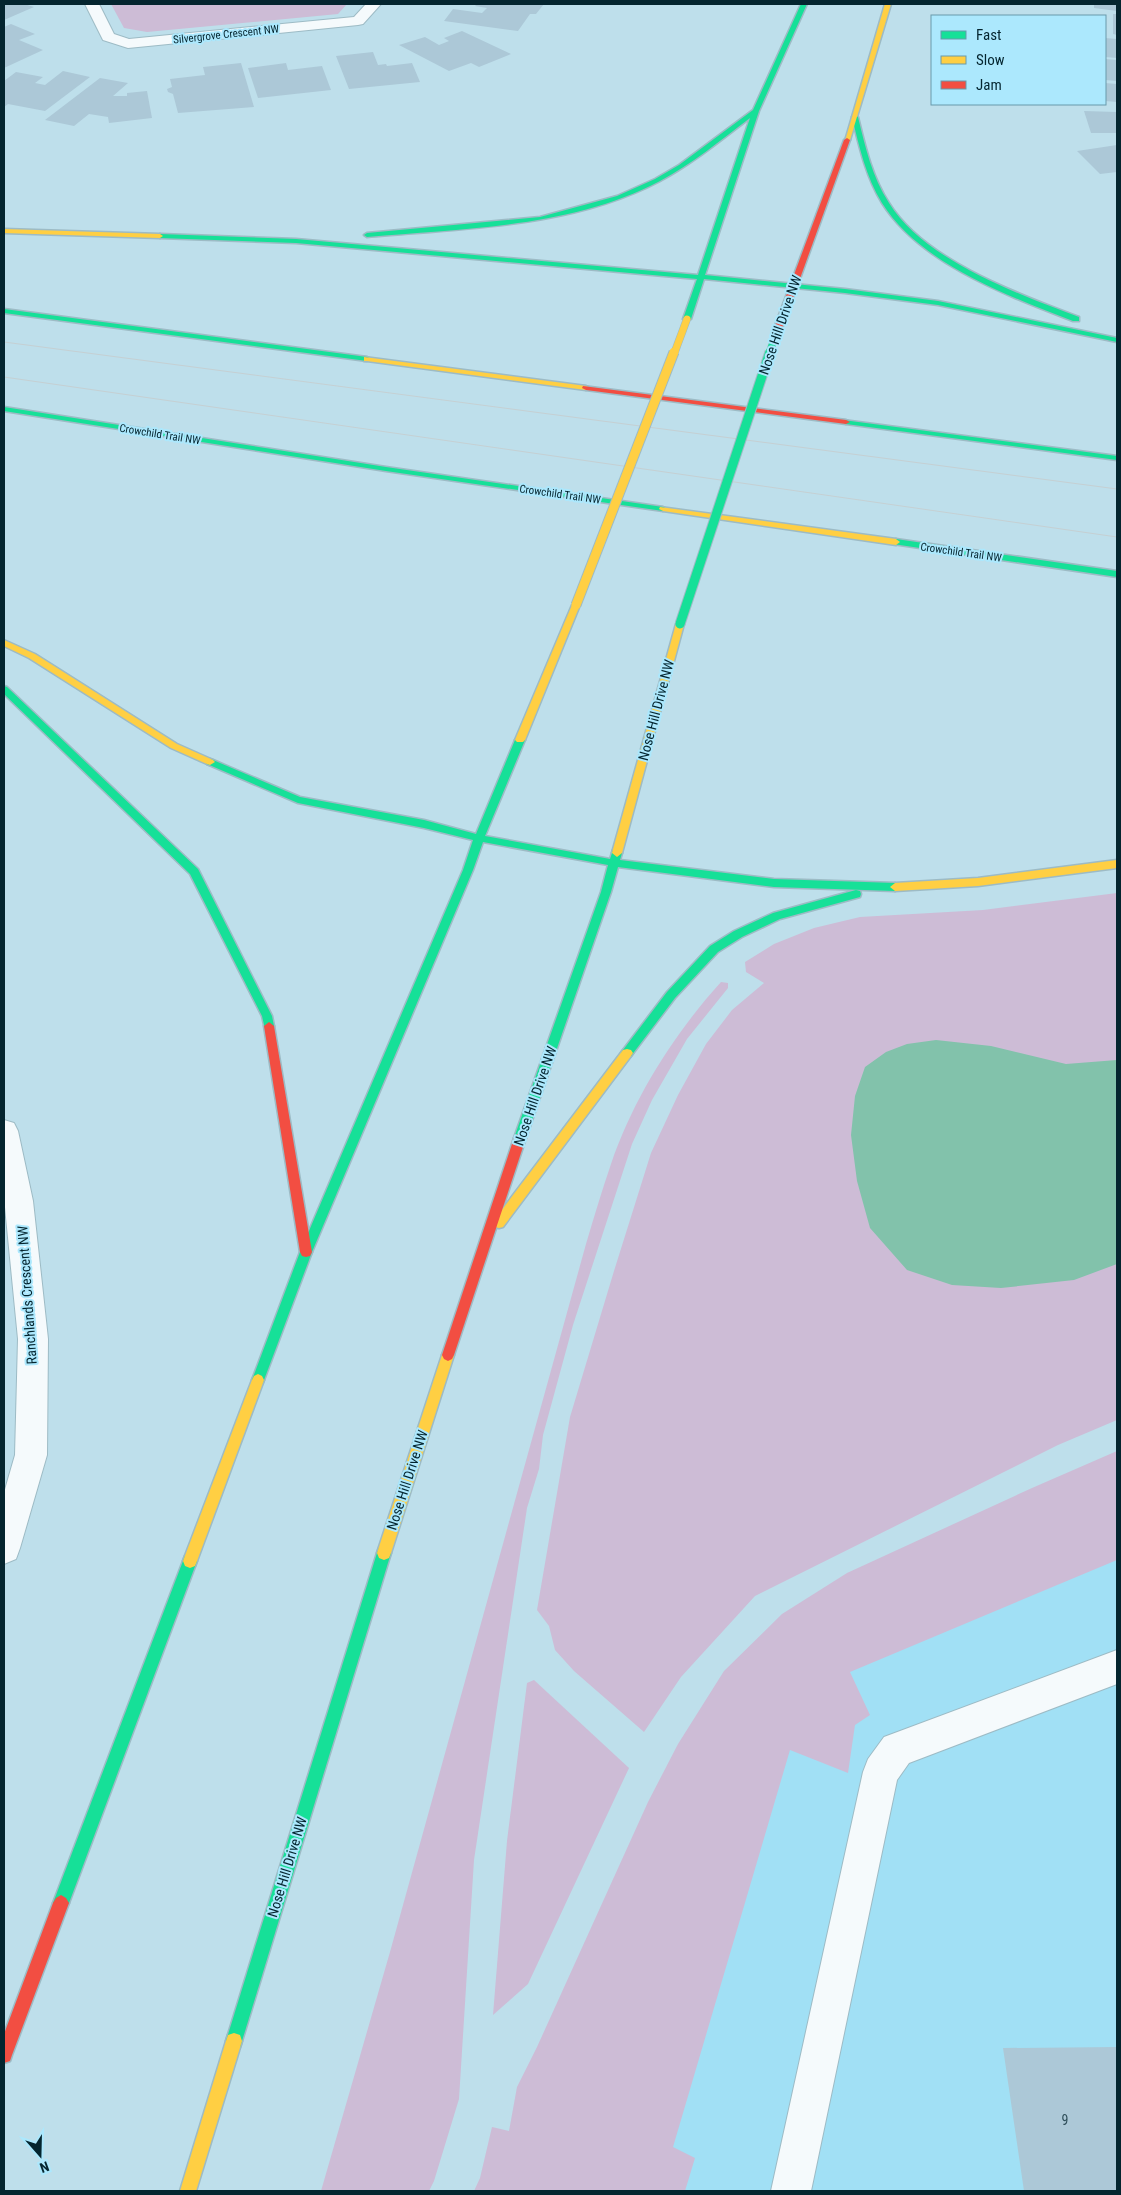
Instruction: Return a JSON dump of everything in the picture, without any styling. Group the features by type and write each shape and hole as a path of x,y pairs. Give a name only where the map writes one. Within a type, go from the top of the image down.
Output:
{"main road":[{"path":"4,2055 306,1252 468,870 479,838 576,605 686,320 756,111 804,4"},
{"name":"Nose Hill Drive NW","path":"188,2191 377,1575 483,1245 615,863 680,624 776,334 855,117 888,4"},
{"path":"296,241 540,219 619,197 657,180 681,166 756,111"},
{"path":"855,117 864,160 879,190 893,214 920,241 959,266 996,284 1065,315 1117,334"},
{"path":"4,231 296,241 845,291 938,303 1117,340"},
{"path":"4,310 1117,458"},
{"name":"Crowchild Trail NW","path":"4,409 396,470 1117,574"},
{"path":"4,643 32,656 174,746 298,800 424,824 479,838 615,863 774,883 879,888 978,882 1117,864"},
{"path":"4,689 194,872 199,880 267,1016 306,1252"},
{"path":"483,1245 671,995 714,950 738,934 777,916 879,888"}],"street":[{"name":"Silvergrove Crescent NW","path":"92,4 108,36 128,44 358,20 374,4"},
{"name":"Ranchlands Crescent NW","path":"4,1131 11,1203 33,1339 31,1455 4,1548"},
{"path":"791,2191 882,1772 897,1750 1117,1667"}],"shaded area":[{"path":"111,4 347,4 338,14 147,32 124,28"},
{"path":"1117,893 1117,1420 1058,1445 755,1596 681,1677 644,1732 574,1671 555,1650 549,1626 537,1610 570,1417 651,1153 678,1095 706,1044 732,1010 764,983 746,972 745,962 774,944 814,928 860,917 983,910"},
{"path":"721,982 728,983 728,988 687,1039 652,1100 632,1144 573,1325 543,1435 539,1469 527,1508 474,1860 459,2099 434,2181 429,2191 321,2191 390,1952 586,1244 608,1174 620,1139 657,1067 687,1023"},
{"path":"936,1040 991,1046 1066,1064 1117,1060 1117,1264 1074,1280 1001,1288 952,1285 907,1270 870,1228 857,1181 851,1135 855,1096 865,1067 886,1052 907,1044"},
{"path":"1117,1451 1117,1560 850,1672 870,1715 855,1725 848,1773 790,1750 673,2147 695,2158 685,2191 474,2191 480,2178 492,2127 509,2131 517,2087 648,1802 678,1744 724,1671 782,1614 847,1573"},
{"path":"1117,1535 1117,2191 611,2191 781,1678"},
{"path":"534,1680 629,1768 528,1984 493,2015 507,1841 527,1683"}],"building":[{"path":"4,4 24,4 34,7 4,20"},
{"path":"477,4 544,4 536,14 530,14 518,31 444,21 453,9 482,13 487,8 475,6"},
{"path":"1094,4 1117,4 1117,11 1094,8"},
{"path":"1113,14 1117,14 1117,35 1113,34"},
{"path":"11,24 35,34 19,40 43,50 4,68 4,27"},
{"path":"462,31 511,54 479,67 471,63 449,71 399,45 425,37 439,45 449,41 444,38"},
{"path":"1106,38 1117,39 1117,58 1106,57"},
{"path":"373,52 378,65 386,64 387,66 412,63 420,82 349,89 336,56"},
{"path":"1106,59 1117,60 1117,81 1106,80"},
{"path":"241,63 254,107 178,113 173,94 168,92 167,89 172,87 170,79 205,75 203,67"},
{"path":"286,63 288,70 322,66 331,90 258,98 248,68"},
{"path":"63,71 90,77 45,111 8,104 4,107 4,81 16,72 43,77 35,83 45,85"},
{"path":"100,78 128,83 113,96 127,96 127,93 147,91 152,118 109,123 108,117 89,114 74,126 45,120"},
{"path":"1106,83 1117,84 1117,102 1106,101"},
{"path":"1084,111 1117,112 1117,133 1091,133"},
{"path":"1117,145 1117,172 1100,174 1077,151"},
{"path":"1117,2047 1117,2191 1024,2191 1003,2048"}],"tram line":[{"path":"4,342 1117,489"},
{"path":"4,377 1117,537"}],"traffic: fast":[{"path":"687,319 756,111 804,4"},
{"path":"367,235 540,219 619,197 657,180 681,166 756,111"},
{"path":"855,117 878,191 892,213 908,231 929,247 976,276 1002,289 1076,319"},
{"path":"160,236 296,241 701,277"},
{"path":"701,277 845,291 938,303 1117,340"},
{"path":"4,311 367,359"},
{"path":"680,624 776,334"},
{"path":"4,409 386,469 663,509"},
{"path":"846,422 1117,458"},
{"path":"896,542 1117,574"},
{"path":"4,689 194,872 267,1016 269,1026"},
{"path":"258,1380 306,1252 468,870 479,838 520,740"},
{"path":"210,762 298,800 424,824 479,838"},
{"path":"479,838 615,863 774,883 895,887"},
{"path":"520,1138 606,892 617,853"},
{"path":"627,1053 671,995 714,949 738,934 777,916 856,894"},
{"path":"234,2041 384,1553"},
{"path":"61,1903 190,1561"}],"traffic: slow":[{"path":"847,140 888,4"},
{"path":"4,231 160,236"},
{"path":"576,605 687,319"},
{"path":"367,359 586,388"},
{"path":"663,509 896,542"},
{"path":"520,740 576,605"},
{"path":"617,853 680,624"},
{"path":"4,643 32,656 174,746 210,762"},
{"path":"895,887 978,882 1117,864"},
{"path":"499,1223 627,1053"},
{"path":"384,1553 448,1355"},
{"path":"190,1561 258,1380"},
{"path":"188,2191 234,2041"}],"traffic: jam":[{"path":"776,334 847,140"},
{"path":"586,388 846,422"},
{"path":"269,1026 306,1252"},
{"path":"448,1355 520,1138"},
{"path":"4,2055 61,1903"}]}
